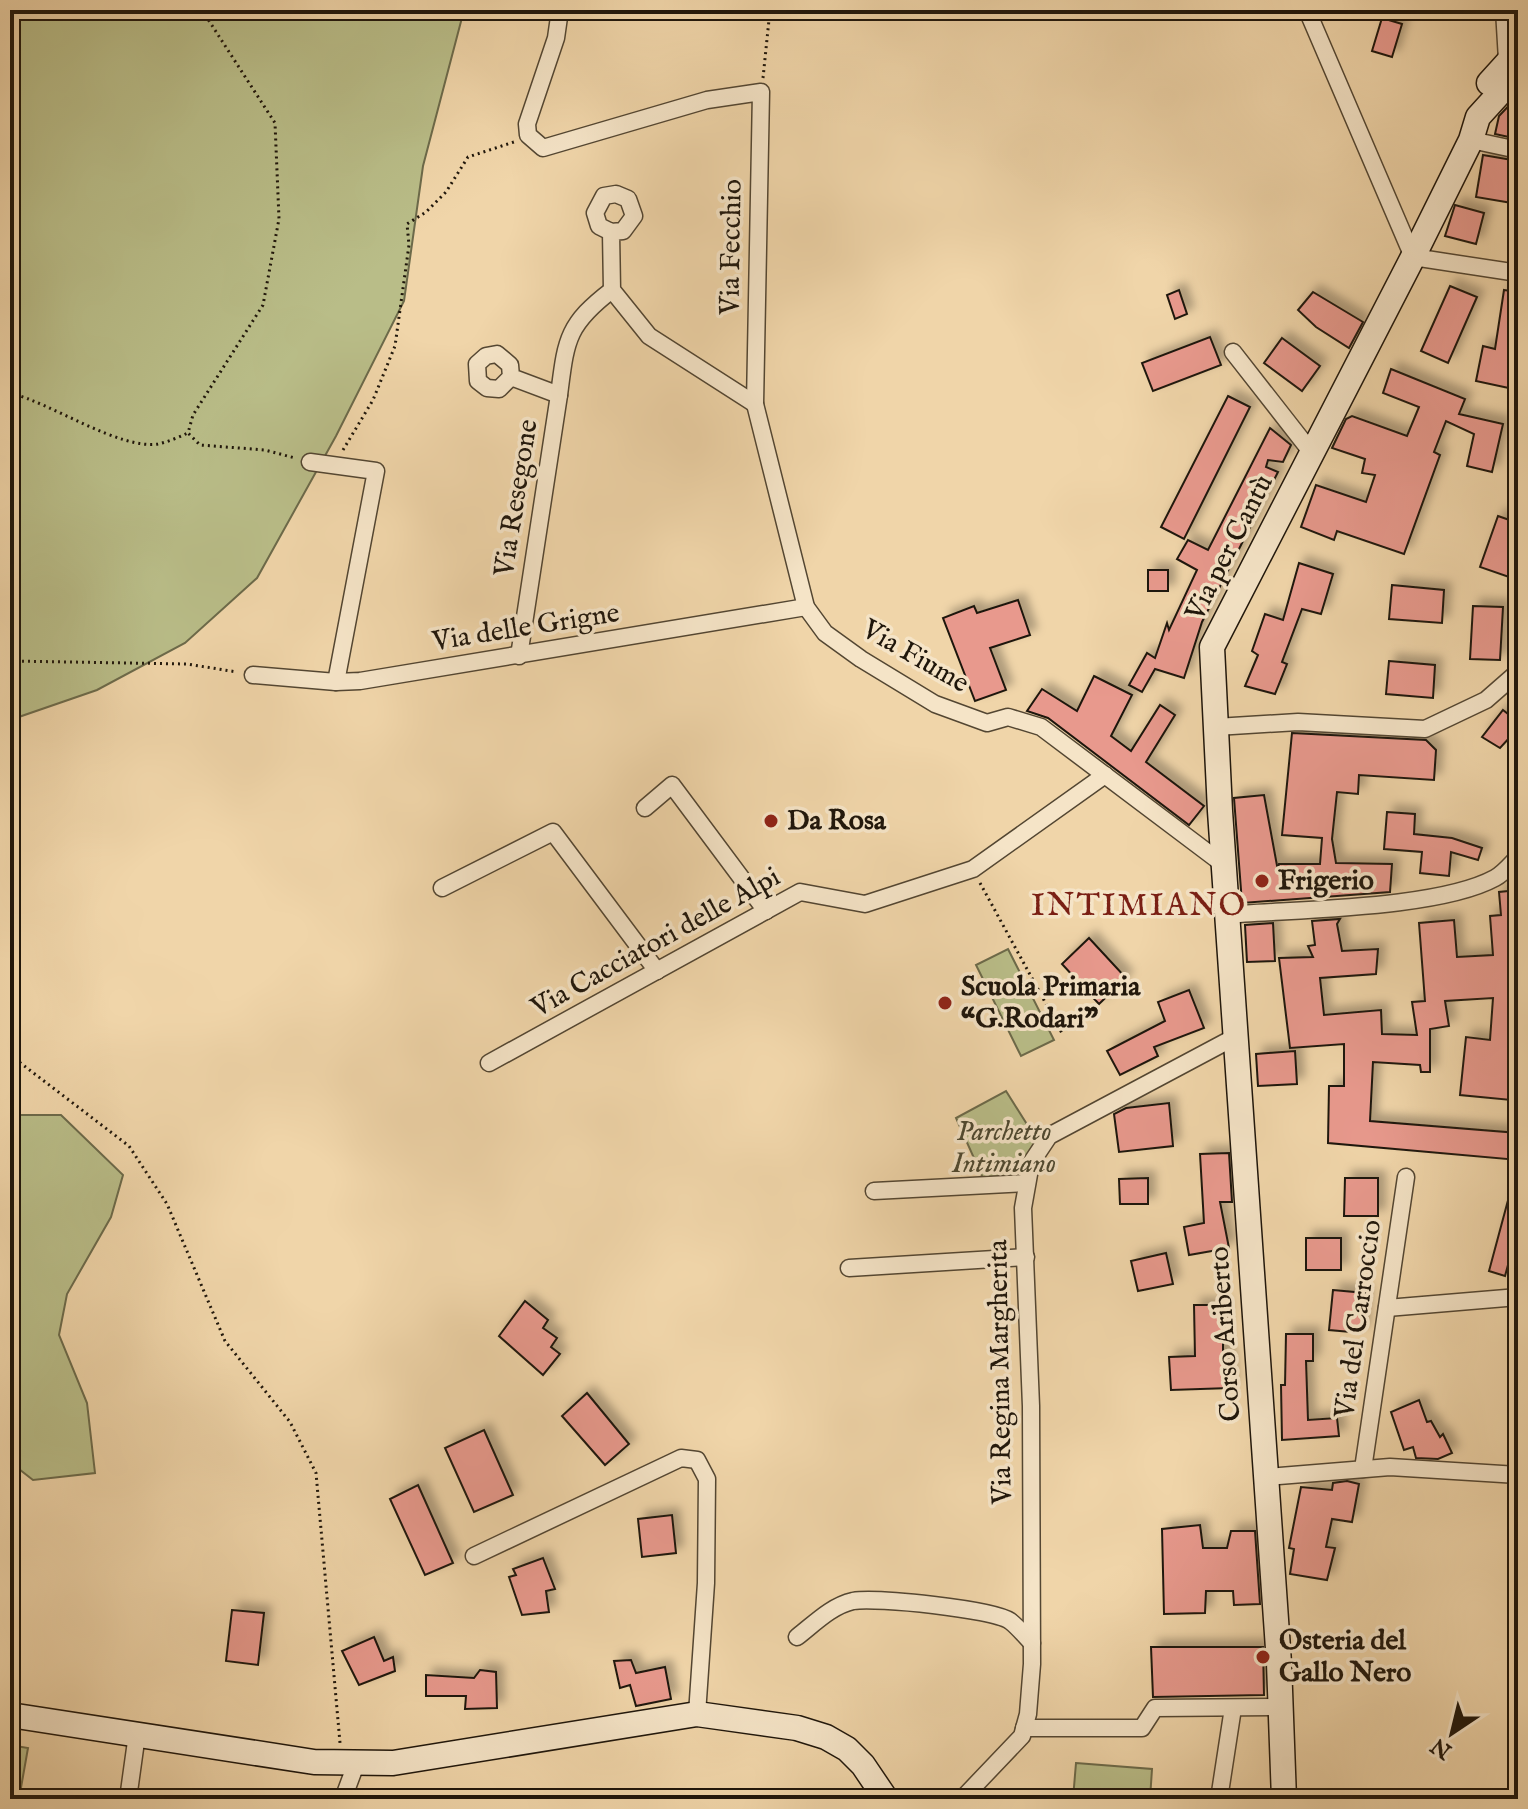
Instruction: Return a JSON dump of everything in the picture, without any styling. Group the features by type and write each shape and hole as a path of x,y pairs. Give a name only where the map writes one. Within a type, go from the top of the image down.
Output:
{"street":[{"path":"560,10 556,38 527,124 528,135 543,148 555,147 707,100 761,92"},
{"path":"1307,10 1413,257 1518,273"},
{"path":"1504,10 1518,28"},
{"path":"1504,10 1515,64"},
{"name":"Via per Cantù","path":"1223,864 1212,647 1413,257 1474,129 1515,64"},
{"name":"Via Fecchio","path":"755,404 761,92"},
{"path":"1474,129 1518,150"},
{"path":"611,232 612,290 649,336 755,404"},
{"name":"Via Resegone","path":"519,656 565,345 576,321 612,290"},
{"path":"1233,352 1312,453"},
{"path":"511,377 559,395"},
{"name":"Via Fiume","path":"755,404 806,607 825,633 935,704 987,723 1008,717 1041,727 1223,864"},
{"path":"310,462 376,471 336,682"},
{"name":"Via delle Grigne","path":"253,675 336,682 519,656 806,607"},
{"path":"1216,727 1298,722 1425,729 1486,700 1518,672"},
{"name":"Via Cacciatori delle Alpi","path":"489,1063 800,892 865,904 973,869 1105,775"},
{"path":"645,808 672,785 766,911"},
{"path":"442,888 553,832 657,971"},
{"path":"1227,915 1412,899 1472,887 1498,877 1518,857"},
{"name":"Corso Ariberto","path":"1223,864 1266,1477 1284,1799"},
{"name":"Via Regina Margherita","path":"962,1799 1010,1752 1024,1728 1032,1643 1023,1208 1031,1163 1049,1136 1235,1037"},
{"name":"Via del Carroccio","path":"1363,1469 1406,1177"},
{"path":"874,1191 1027,1183"},
{"path":"849,1268 1026,1257"},
{"path":"1387,1308 1518,1297"},
{"path":"474,1556 681,1458 697,1460 707,1479 706,1583 697,1714"},
{"path":"1266,1477 1390,1467 1518,1475"},
{"path":"797,1637 833,1608 854,1601 926,1605 995,1614 1010,1621 1032,1643"},
{"path":"1024,1728 1142,1728 1155,1708 1280,1707"},
{"path":"1219,1799 1233,1708"},
{"path":"10,1715 349,1764 424,1759 697,1714 797,1728 826,1737 847,1749 881,1793"},
{"path":"128,1799 137,1734"},
{"path":"343,1799 349,1764"}],"path":[{"path":"188,433 193,415 263,305 279,219 275,123 202,10"},
{"path":"761,92 770,10"},
{"path":"332,464 369,408 395,346 409,245 407,224 426,212 446,192 468,157 486,154 528,135"},
{"path":"10,393 74,418 89,429 128,441 157,444 188,433"},
{"path":"188,433 200,445 265,450 310,462"},
{"path":"10,661 187,664 253,675"},
{"path":"973,869 1063,1035"},
{"path":"10,1055 129,1146 167,1204 225,1341 290,1422 316,1473 349,1764"}],"green space":[{"path":"10,10 464,10 423,166 404,301 336,436 257,578 185,643 97,690 10,720"},
{"path":"1008,949 1054,1040 1021,1056 976,965"},
{"name":"Parchetto Intimiano","path":"1006,1091 1035,1137 1046,1131 1027,1182 986,1185 956,1118"},
{"path":"10,1115 61,1115 123,1175 111,1217 67,1294 59,1335 87,1403 95,1473 33,1480 10,1462"},
{"path":"10,1745 28,1748 19,1799 10,1799"},
{"path":"1076,1763 1152,1769 1150,1799 1073,1799"}],"building":[{"path":"1382,18 1402,24 1392,57 1372,51"},
{"path":"1518,96 1518,139 1495,134 1499,116"},
{"path":"1483,155 1518,161 1518,204 1476,197"},
{"path":"1455,205 1484,213 1476,244 1445,236"},
{"path":"1450,286 1477,297 1448,363 1421,351"},
{"path":"1179,290 1187,314 1175,319 1167,295"},
{"path":"1504,290 1518,292 1518,390 1476,381 1483,346 1495,349"},
{"path":"1313,292 1363,322 1349,348 1316,327 1298,310"},
{"path":"1210,337 1221,365 1153,391 1142,363"},
{"path":"1282,338 1320,366 1302,391 1264,363"},
{"path":"1391,369 1465,399 1459,414 1503,424 1492,472 1467,466 1474,434 1446,421 1434,452 1440,455 1404,554 1337,531 1334,540 1301,527 1316,485 1366,502 1375,475 1362,473 1365,459 1332,448 1346,419 1352,416 1407,436 1419,407 1383,393"},
{"path":"1228,396 1250,407 1184,539 1161,527"},
{"path":"1270,428 1291,445 1283,462 1268,460 1266,467 1278,472 1202,622 1184,678 1155,669 1142,692 1129,685 1147,653 1155,658 1167,623 1169,630 1197,570 1177,559 1188,540 1208,550"},
{"path":"1498,516 1518,523 1518,550 1509,577 1480,567"},
{"path":"1299,563 1333,574 1321,614 1302,609 1282,662 1287,664 1275,694 1245,686 1258,655 1252,651 1265,614 1283,620"},
{"path":"1148,570 1168,570 1168,591 1148,591"},
{"path":"1392,585 1444,590 1442,623 1389,619"},
{"path":"1018,600 1030,635 990,648 1006,690 975,701 943,618 974,606 977,613"},
{"path":"1473,606 1503,607 1500,660 1470,659"},
{"path":"1389,661 1435,665 1433,698 1386,694"},
{"path":"1094,676 1132,695 1111,736 1131,751 1160,705 1175,715 1146,762 1204,806 1189,825 1048,718 1027,711 1042,689 1077,711"},
{"path":"1503,710 1518,722 1518,740 1511,736 1500,748 1482,737"},
{"path":"1292,733 1426,740 1436,750 1434,780 1359,775 1358,794 1337,792 1332,839 1336,863 1392,864 1390,892 1242,903 1234,798 1264,795 1278,871 1279,864 1320,864 1322,838 1282,835"},
{"path":"1387,812 1415,814 1414,834 1452,838 1482,848 1478,860 1451,852 1449,876 1420,873 1422,852 1384,849"},
{"path":"1518,890 1518,1029 1511,1100 1460,1095 1466,1037 1490,1040 1493,998 1445,1001 1449,1026 1430,1029 1430,1072 1421,1072 1420,1065 1373,1062 1370,1121 1518,1133 1518,1160 1328,1143 1329,1086 1344,1086 1344,1044 1290,1048 1279,958 1313,957 1308,946 1315,945 1312,921 1340,919 1337,924 1342,951 1378,949 1376,974 1320,978 1324,1015 1381,1010 1382,1034 1417,1035 1412,1002 1425,1001 1419,923 1454,920 1457,957 1493,955 1490,916 1501,915 1499,892"},
{"path":"1273,923 1275,961 1247,962 1245,925"},
{"path":"1089,938 1126,978 1099,1004 1062,964"},
{"path":"1189,990 1204,1028 1154,1047 1158,1056 1120,1075 1107,1051 1165,1021 1158,1002"},
{"path":"1295,1051 1297,1084 1258,1086 1256,1054"},
{"path":"1169,1103 1173,1146 1119,1152 1114,1114 1126,1108"},
{"path":"1229,1153 1232,1202 1220,1202 1229,1248 1189,1255 1184,1227 1204,1223 1200,1154"},
{"path":"1148,1178 1148,1204 1120,1204 1119,1179"},
{"path":"1345,1178 1378,1178 1378,1216 1344,1216"},
{"path":"1514,1178 1518,1178 1518,1228 1505,1276 1489,1271"},
{"path":"1306,1238 1341,1238 1341,1270 1306,1270"},
{"path":"1166,1253 1173,1284 1138,1291 1131,1261"},
{"path":"1333,1290 1365,1293 1362,1333 1329,1330"},
{"path":"525,1301 548,1320 543,1328 557,1338 551,1347 560,1354 543,1375 499,1336"},
{"path":"1194,1305 1223,1305 1223,1354 1228,1354 1230,1388 1171,1390 1169,1357 1195,1356"},
{"path":"1286,1334 1313,1334 1313,1361 1306,1361 1308,1420 1337,1418 1339,1436 1282,1440 1281,1385 1285,1385"},
{"path":"587,1393 629,1444 605,1465 562,1416"},
{"path":"1419,1400 1427,1422 1431,1421 1440,1437 1443,1434 1452,1453 1438,1459 1416,1458 1413,1447 1404,1450 1391,1412"},
{"path":"484,1430 513,1495 474,1512 445,1448"},
{"path":"1347,1481 1359,1484 1352,1522 1332,1519 1326,1547 1335,1548 1327,1580 1290,1574 1294,1549 1289,1548 1301,1487 1332,1490 1333,1483"},
{"path":"418,1485 453,1563 425,1575 390,1499"},
{"path":"672,1515 676,1553 642,1557 638,1519"},
{"path":"1200,1525 1203,1548 1227,1548 1231,1531 1255,1531 1260,1604 1234,1605 1233,1591 1206,1591 1205,1613 1164,1614 1162,1529"},
{"path":"543,1558 555,1589 546,1591 549,1612 522,1615 509,1577 516,1575 513,1569"},
{"path":"232,1610 264,1613 258,1665 226,1661"},
{"path":"374,1637 384,1661 393,1657 395,1671 359,1685 342,1651"},
{"path":"1151,1647 1263,1647 1264,1695 1153,1697"},
{"path":"631,1660 636,1673 665,1667 671,1699 636,1706 630,1685 620,1688 614,1661"},
{"path":"480,1670 496,1672 497,1708 465,1709 466,1696 426,1696 426,1675 474,1678"}],"place":[{"name":"Da Rosa","path":"771,821"},
{"name":"Frigerio","path":"1262,881"},
{"name":"Scuola Primaria “G.Rodari”","path":"945,1003"},
{"name":"Osteria del Gallo Nero","path":"1263,1657"}],"district":[{"name":"INTIMIANO","path":"1139,906"}]}
